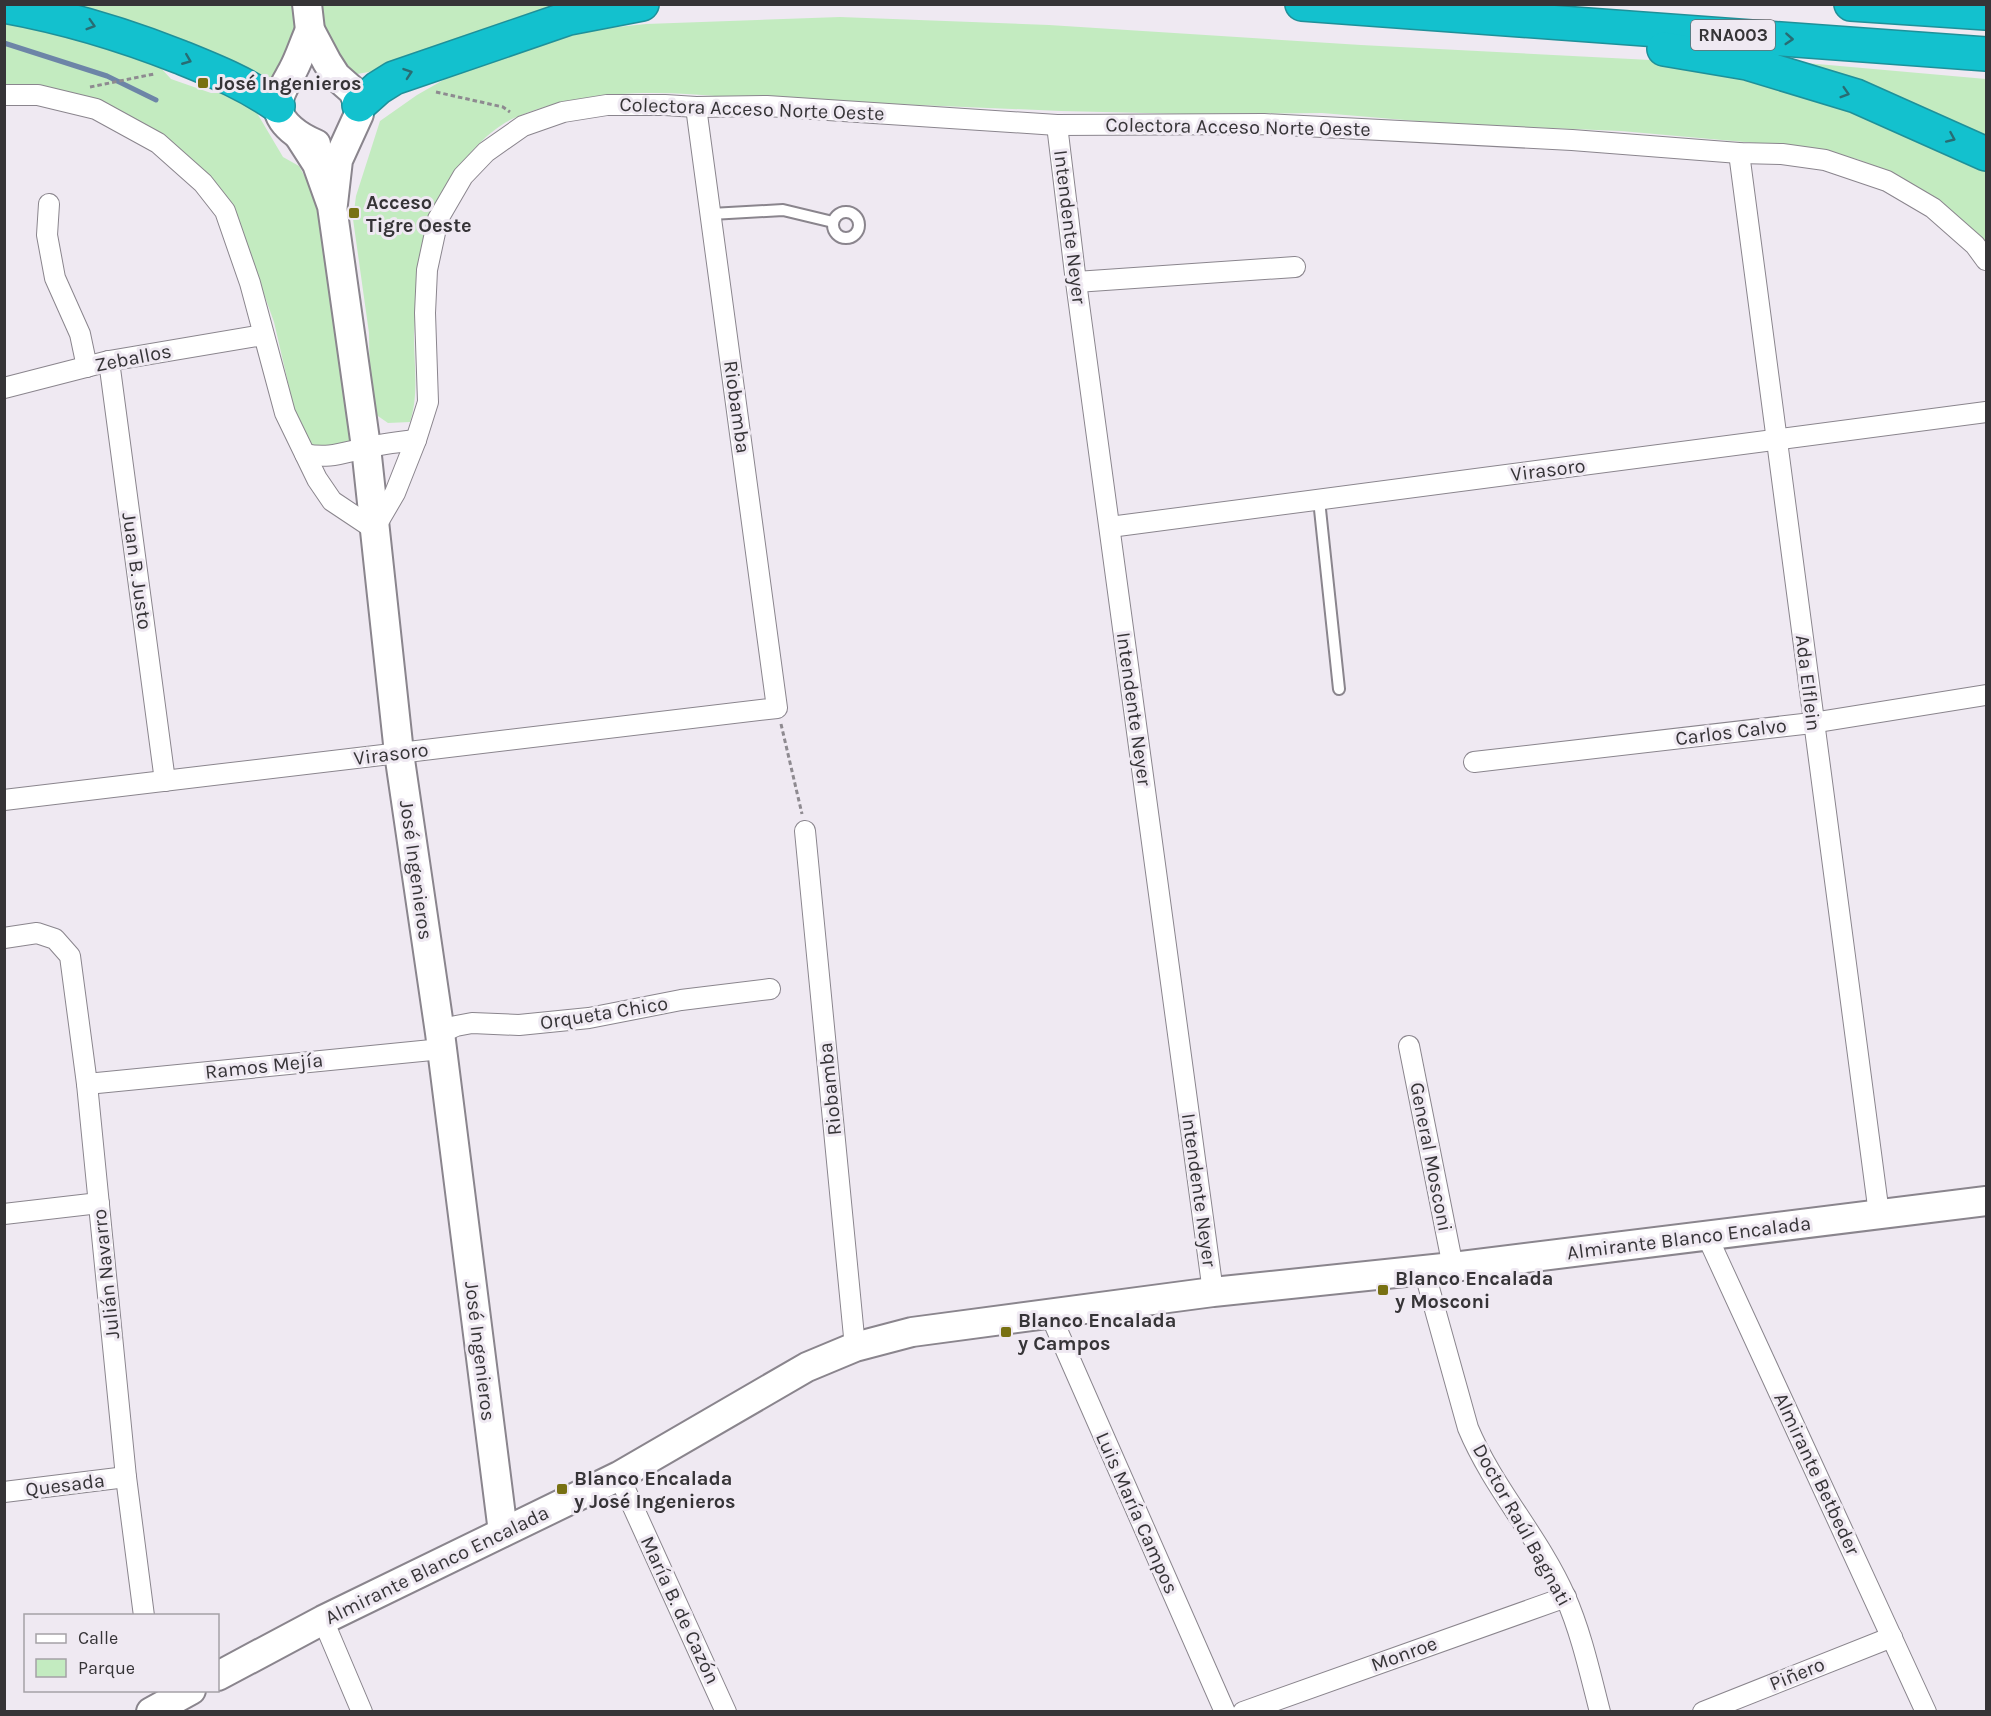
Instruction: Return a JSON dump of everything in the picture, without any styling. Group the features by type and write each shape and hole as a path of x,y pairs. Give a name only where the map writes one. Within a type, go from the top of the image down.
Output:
{"highway":[{"path":"355,117 378,88 394,78 569,18 642,4"},
{"name":"RNA003","path":"1302,4 1986,54"},
{"path":"1851,4 1986,13"},
{"path":"4,6 87,24 139,40 235,79 278,106"},
{"path":"1479,17 1747,63 1856,96 1986,154"}],"street":[{"path":"299,136 315,144 331,143 355,117 353,91 336,76 327,62 308,17"},
{"path":"278,106 308,17"},
{"path":"4,95 38,95 96,109 158,143 203,183 225,211 250,283 285,413 317,479 332,501 374,529"},
{"name":"Colectora Acceso Norte Oeste","path":"374,529 395,493 428,402 425,313 427,270 438,219 463,176 486,152 523,126 563,112 607,105 767,106 1057,125 1264,124 1572,140 1739,153 1782,154 1825,160 1887,180 1933,208 1975,245 1986,260"},
{"name":"José Ingenieros","path":"278,106 284,122 299,136 316,164 332,206 366,447 399,753 441,1041 503,1532"},
{"name":"Riobamba","path":"696,107 777,708"},
{"name":"José Ingenieros","path":"332,206 338,160 355,117"},
{"name":"Intendente Neyer","path":"1057,125 1076,282 1213,1292"},
{"name":"Ada Elflein","path":"1739,153 1778,440 1812,723 1879,1214"},
{"path":"49,204 47,235 55,278 80,334 87,367"},
{"path":"1076,282 1295,267"},
{"name":"Zeballos","path":"4,388 109,361 263,335"},
{"name":"Juan B. Justo","path":"109,361 165,781"},
{"name":"Virasoro","path":"1110,527 1986,412"},
{"path":"305,454 318,457 336,456 366,447 416,440"},
{"name":"Carlos Calvo","path":"1474,762 1812,723 1986,695"},
{"name":"Virasoro","path":"4,800 777,708"},
{"name":"Riobamba","path":"805,831 855,1347"},
{"name":"Julián Navarro","path":"4,938 37,933 55,939 70,956 87,1084 126,1477 144,1614"},
{"name":"Orqueta Chico","path":"441,1041 456,1026 472,1023 519,1025 589,1018 681,1000 770,989"},
{"name":"Ramos Mejía","path":"87,1084 441,1041"},
{"name":"General Mosconi","path":"1409,1046 1453,1267"},
{"name":"Almirante Blanco Encalada","path":"219,1675 323,1620 619,1476 807,1367 855,1347 912,1332 1213,1292 1453,1267 1986,1201"},
{"path":"4,1214 99,1203"},
{"name":"Almirante Betbeder","path":"1707,1236 1926,1712"},
{"name":"Doctor Raúl Bagnati","path":"1424,1270 1468,1428 1477,1450 1546,1560 1566,1597 1600,1712"},
{"name":"Luis María Campos","path":"1050,1314 1225,1712"},
{"name":"María B. de Cazón","path":"619,1476 726,1712"},
{"name":"Quesada","path":"4,1492 126,1477"},
{"name":"Monroe","path":"1243,1712 1566,1597"},
{"path":"323,1620 362,1712"},
{"name":"Piñero","path":"1703,1712 1892,1637"},
{"path":"153,1704 186,1692"}],"lane":[{"path":"711,214 783,210 833,222"},
{"path":"1319,500 1339,689"}],"path":[{"path":"84,88 157,74"},
{"path":"428,90 503,107 523,126"},
{"path":"777,708 805,831"}],"green space":[{"path":"551,4 624,6 398,67 357,74 298,45 278,80 260,80 29,5"},
{"path":"840,17 1049,25 1361,45 1670,61 1854,106 1986,169 1986,245 1941,201 1898,176 1857,159 1778,145 1621,131 1452,124 1322,113 1187,114 1061,111 673,93 618,94 564,102 512,119 482,141 457,170 432,213 422,245 414,326 415,390 410,422 388,423 375,414 370,392 369,333 353,219 356,196 380,121 417,95 489,54 561,33 646,24"},
{"path":"5,21 146,52 171,79 211,93 224,93 254,108 283,157 299,166 323,210 351,440 339,450 319,451 306,441 295,413 274,322 232,205 162,138 5,86"},
{"path":"1761,59 1986,79 1986,143"}],"waterway":[{"path":"4,43 107,76 156,100"}],"place":[{"name":"José Ingenieros","path":"203,83"},
{"name":"Acceso Tigre Oeste","path":"354,213"},
{"name":"Blanco Encalada y Mosconi","path":"1383,1290"},
{"name":"Blanco Encalada y Campos","path":"1006,1332"},
{"name":"Blanco Encalada y José Ingenieros","path":"562,1489"}]}
